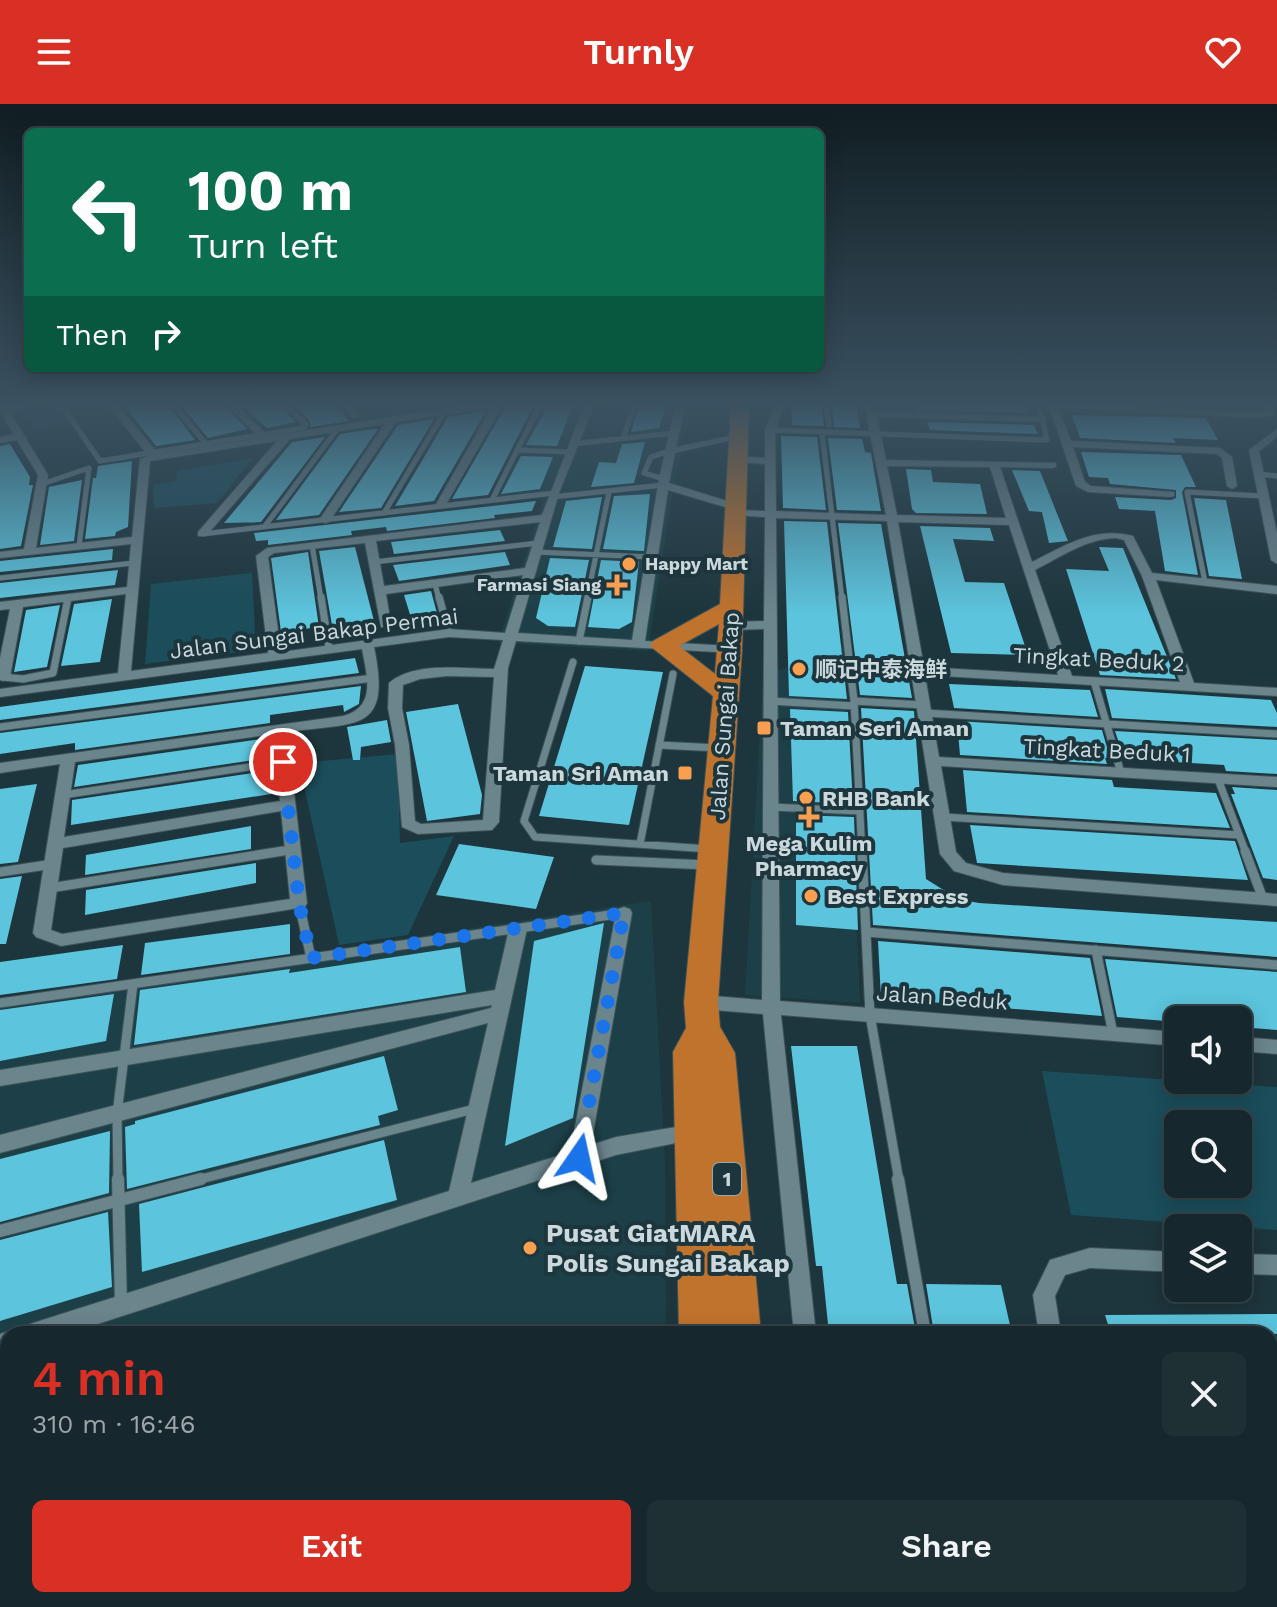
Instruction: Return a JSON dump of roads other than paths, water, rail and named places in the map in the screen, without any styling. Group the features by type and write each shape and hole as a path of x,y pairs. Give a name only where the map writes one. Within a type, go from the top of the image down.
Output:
{"highway":[{"name":"Jalan Sungai Bakap","path":"700,1326 691,1052 702,1015 727,693 737,473"},
{"path":"650,645 731,627"},
{"path":"650,645 687,662 704,679 727,693"},
{"name":"Jalan Sungai Bakap","path":"702,1015 717,1053 739,1326"}],"street":[{"path":"29,552 42,480 39,473"},
{"path":"124,676 143,473"},
{"path":"202,534 255,473"},
{"path":"325,520 357,473"},
{"path":"440,506 459,473"},
{"path":"500,673 433,674 404,678 396,683 395,708 402,745 407,823 410,826 433,829 486,826 491,822 500,673 561,473"},
{"path":"650,645 651,557 665,473"},
{"path":"770,473 771,1007 804,1326"},
{"path":"883,473 948,854 960,867 979,874 1038,883 1270,899"},
{"path":"997,473 1066,679"},
{"path":"1076,473 1080,484 1088,489 1170,494"},
{"path":"1230,473 1232,486"},
{"path":"1258,474 1277,560"},
{"path":"663,482 736,510 770,514 1013,522"},
{"path":"275,655 262,556 271,550 546,518"},
{"path":"1029,568 1096,536 1114,532 1129,538 1148,576 1188,686"},
{"path":"370,539 385,624"},
{"path":"0,555 135,540"},
{"path":"378,591 529,571"},
{"path":"1148,576 1277,590"},
{"path":"0,606 131,590"},
{"path":"3,677 17,604"},
{"name":"Jalan Sungai Bakap Permai","path":"0,693 449,633 650,645 731,627 770,625"},
{"path":"0,768 345,720 363,714 371,706 373,678 367,643"},
{"name":"Tingkat Beduk 2","path":"918,671 1277,692"},
{"path":"68,758 42,933 61,940 299,903 279,728"},
{"name":"Tingkat Beduk 1","path":"933,761 1277,782"},
{"path":"56,844 288,805"},
{"path":"579,1158 624,913"},
{"path":"458,1197 518,929"},
{"path":"0,1078 501,1005"},
{"path":"0,1144 501,1005"},
{"name":"Jalan Beduk","path":"702,1015 771,1007 1164,1038"},
{"path":"1252,1045 1277,1047"},
{"path":"58,1326 616,1146 694,1132"},
{"path":"1049,1326 1044,1295 1058,1267 1090,1258 1164,1261"},
{"path":"1252,1264 1277,1265"}],"lane":[{"path":"42,480 69,473"},
{"path":"79,546 88,473"},
{"path":"265,526 304,473"},
{"path":"384,513 408,473"},
{"path":"492,500 505,473"},
{"path":"644,473 663,482"},
{"path":"826,473 854,704 870,1015 924,1326"},
{"path":"1258,474 1277,476"},
{"path":"202,534 492,500 609,492 663,482"},
{"path":"579,641 609,492"},
{"path":"1205,582 1187,492 1263,496"},
{"path":"312,545 329,648"},
{"path":"374,562 537,547 596,555 651,557"},
{"path":"0,578 133,563"},
{"path":"435,584 449,633"},
{"path":"3,677 23,679 53,673 68,598"},
{"path":"573,662 524,821 535,837 640,844 713,857"},
{"path":"640,844 673,674"},
{"path":"0,727 373,678"},
{"path":"1094,681 1121,773"},
{"path":"770,701 854,704 1277,734"},
{"path":"659,745 722,748"},
{"path":"63,795 283,762"},
{"path":"1218,779 1239,835 1270,899"},
{"path":"771,807 860,811"},
{"path":"943,817 1239,835"},
{"path":"49,888 293,849"},
{"path":"596,860 713,857"},
{"path":"0,872 53,864"},
{"path":"299,903 311,958"},
{"path":"0,1003 624,913"},
{"path":"866,932 1277,965"},
{"path":"1096,950 1113,1034"},
{"path":"121,1306 117,1114 133,984"},
{"path":"0,1231 478,1108"}],"place":[{"name":"Happy Mart","path":"629,564"},
{"name":"Farmasi Siang","path":"617,585"},
{"name":"顺记中泰海鲜","path":"799,669"},
{"name":"Taman Seri Aman","path":"764,728"},
{"name":"Taman Sri Aman","path":"685,773"},
{"name":"RHB Bank","path":"806,798"},
{"name":"Mega Kulim Pharmacy","path":"809,817"},
{"name":"Best Express","path":"811,896"},
{"name":"Pusat GiatMARA Polis Sungai Bakap","path":"530,1248"}]}
